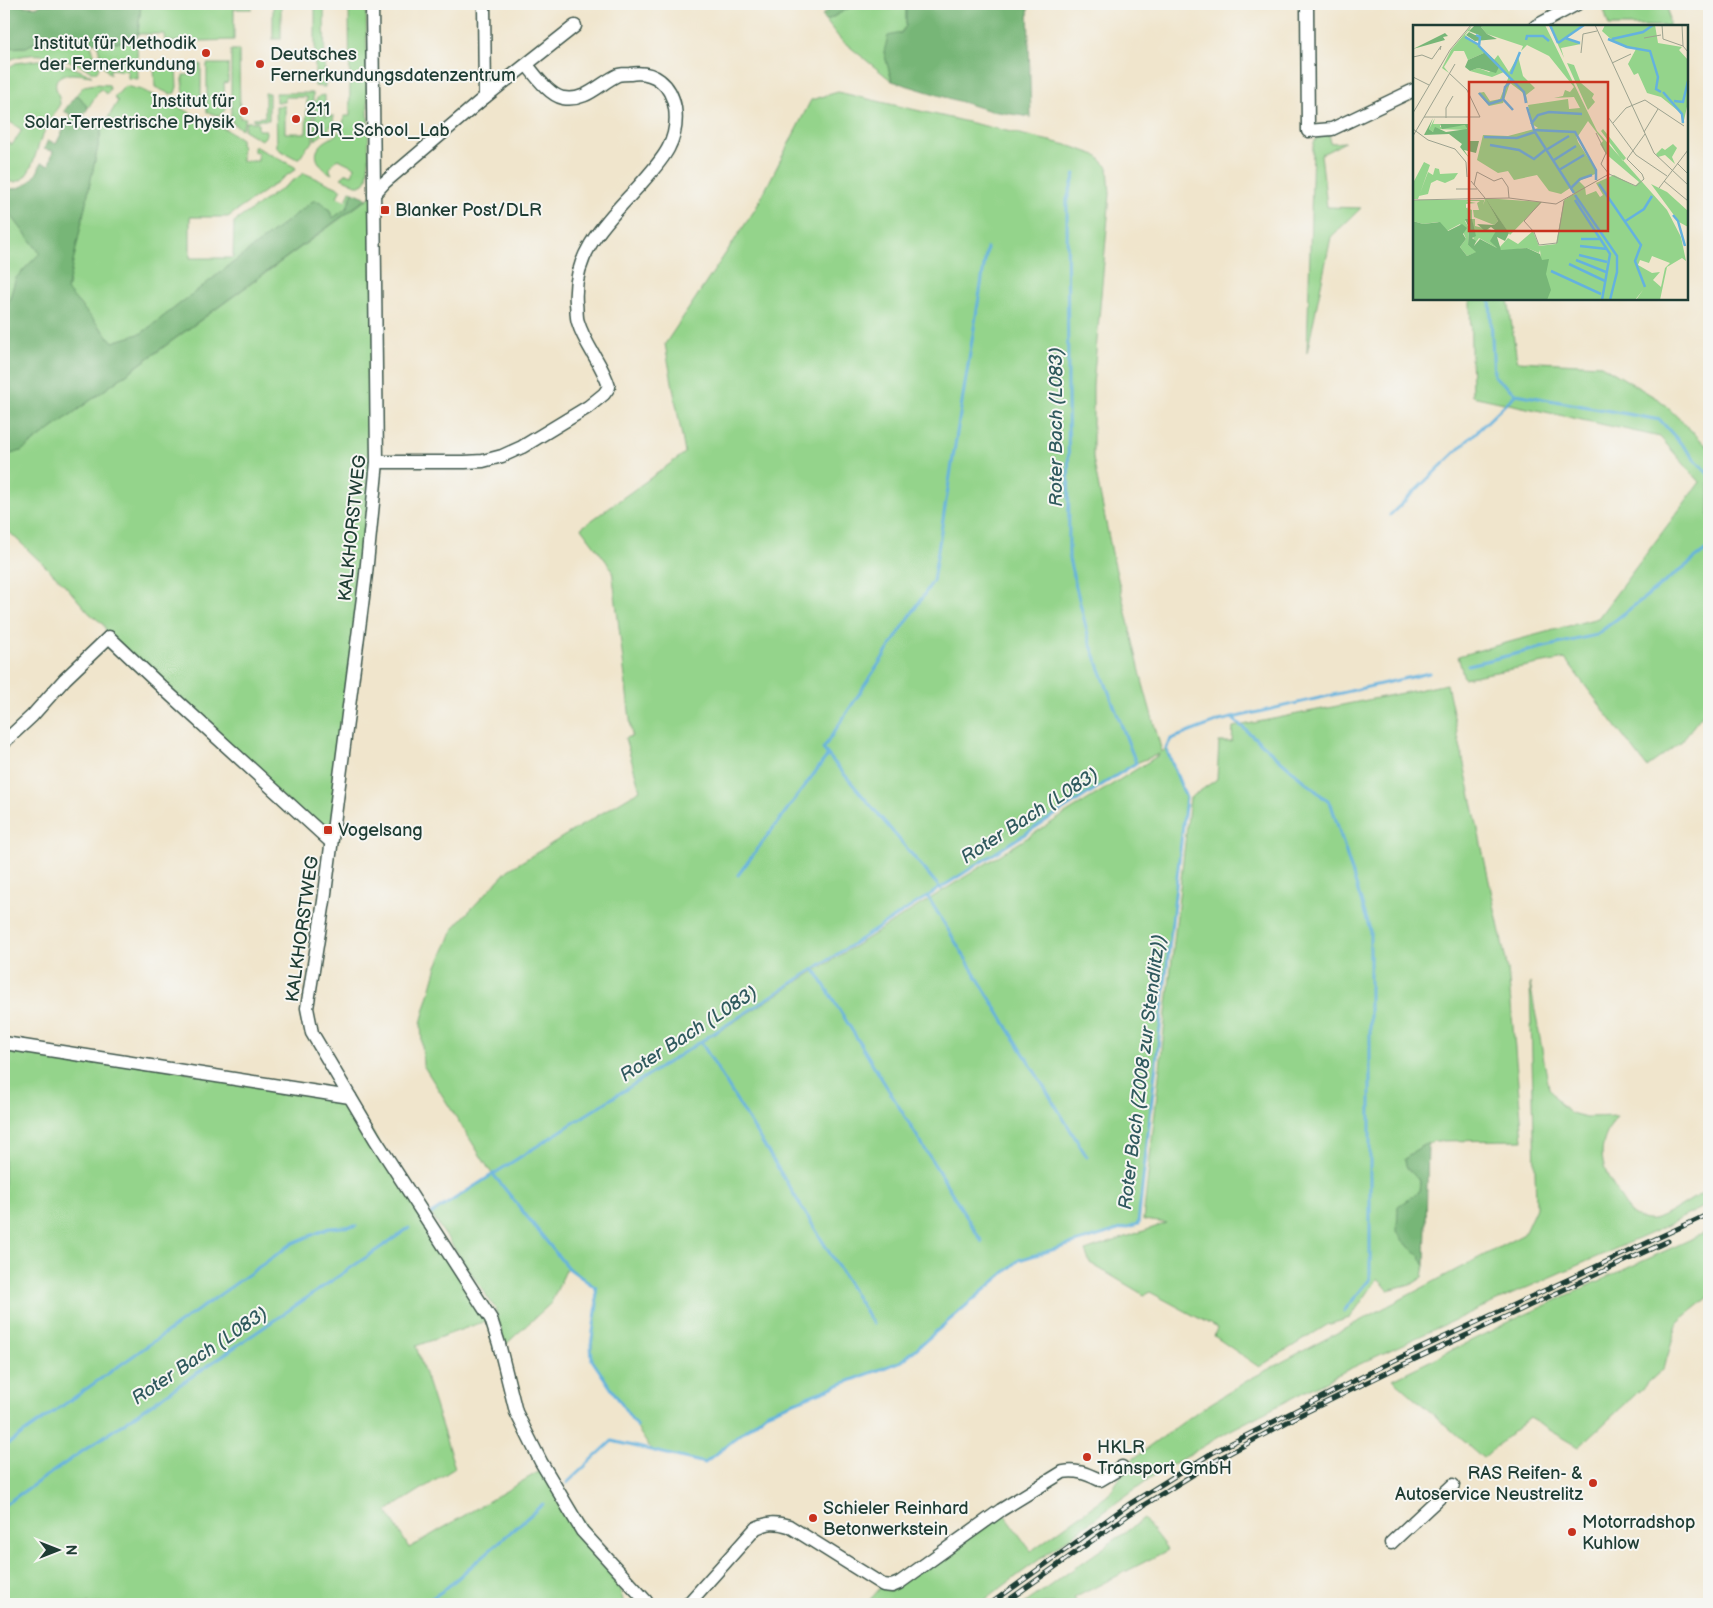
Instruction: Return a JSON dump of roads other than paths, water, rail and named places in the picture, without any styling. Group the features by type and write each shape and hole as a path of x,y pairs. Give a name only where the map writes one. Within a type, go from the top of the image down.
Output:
{"street":[{"name":"KALKHORSTWEG","path":"372,4 377,462 366,574 324,901 307,1008 312,1033 375,1139 491,1319 516,1412 541,1462 582,1531 648,1604"},
{"path":"484,4 485,97"},
{"path":"1307,4 1308,131 1332,129 1413,90"},
{"path":"1538,25 1577,4"},
{"path":"374,194 385,182 485,97 527,66 575,26"},
{"path":"377,462 466,462 483,461 502,456 522,447 588,407 604,394 609,387 607,378 590,350 578,322 575,289 582,258 595,236 660,162 671,144 676,119 673,99 664,82 650,74 636,73 619,75 587,95 576,98 562,98 551,91 527,66"},
{"path":"4,742 32,716 65,678 109,637 331,842"},
{"path":"4,1043 215,1077 350,1096"},
{"path":"688,1604 756,1528 766,1523 775,1522 789,1526 883,1585 892,1586 899,1583 1001,1510 1063,1472 1072,1470 1100,1480 1122,1467"},
{"path":"1391,1543 1453,1485"}],"waterway":[{"name":"Roter Bach (L083)","path":"431,1214 1136,763 1090,643 1069,559 1067,200 1075,174"},
{"path":"941,889 823,749 933,581 987,248"},
{"path":"1490,300 1494,376 1516,394"},
{"path":"1390,515 1516,394 1660,420 1709,475"},
{"path":"1468,665 1596,635 1709,548"},
{"name":"Roter Bach (Z008 zur Stendlitz))","path":"567,1483 612,1441 705,1463 768,1412 902,1361 1019,1260 1138,1224 1186,798 1166,748 1171,739 1219,721 1429,673"},
{"path":"1232,718 1331,804 1370,930 1370,1279 1344,1311"},
{"path":"738,875 828,755"},
{"path":"928,897 1087,1157"},
{"path":"815,970 982,1242"},
{"path":"701,1042 873,1324"},
{"path":"493,1174 567,1267 596,1288 597,1305 591,1345 592,1360 637,1427"},
{"path":"4,1447 293,1243 329,1228 356,1226"},
{"name":"Roter Bach (L083)","path":"4,1505 409,1228"},
{"path":"423,1604 444,1590 543,1504"}],"railway":[{"path":"990,1604 1128,1505 1212,1453 1393,1361 1709,1214"},
{"path":"1003,1604 1131,1513 1215,1461 1302,1414 1396,1368 1668,1241"}],"place":[{"name":"Institut für Methodik der Fernerkundung","path":"206,53"},
{"name":"Deutsches Fernerkundungsdatenzentrum","path":"260,64"},
{"name":"Institut für Solar-Terrestrische Physik","path":"244,111"},
{"name":"211 DLR_School_Lab","path":"296,119"},
{"name":"Blanker Post/DLR","path":"385,210"},
{"name":"Vogelsang","path":"328,830"},
{"name":"HKLR Transport GmbH","path":"1087,1457"},
{"name":"RAS Reifen- & Autoservice Neustrelitz","path":"1593,1483"},
{"name":"Schieler Reinhard Betonwerkstein","path":"813,1518"},
{"name":"Motorradshop Kuhlow","path":"1572,1532"}]}
